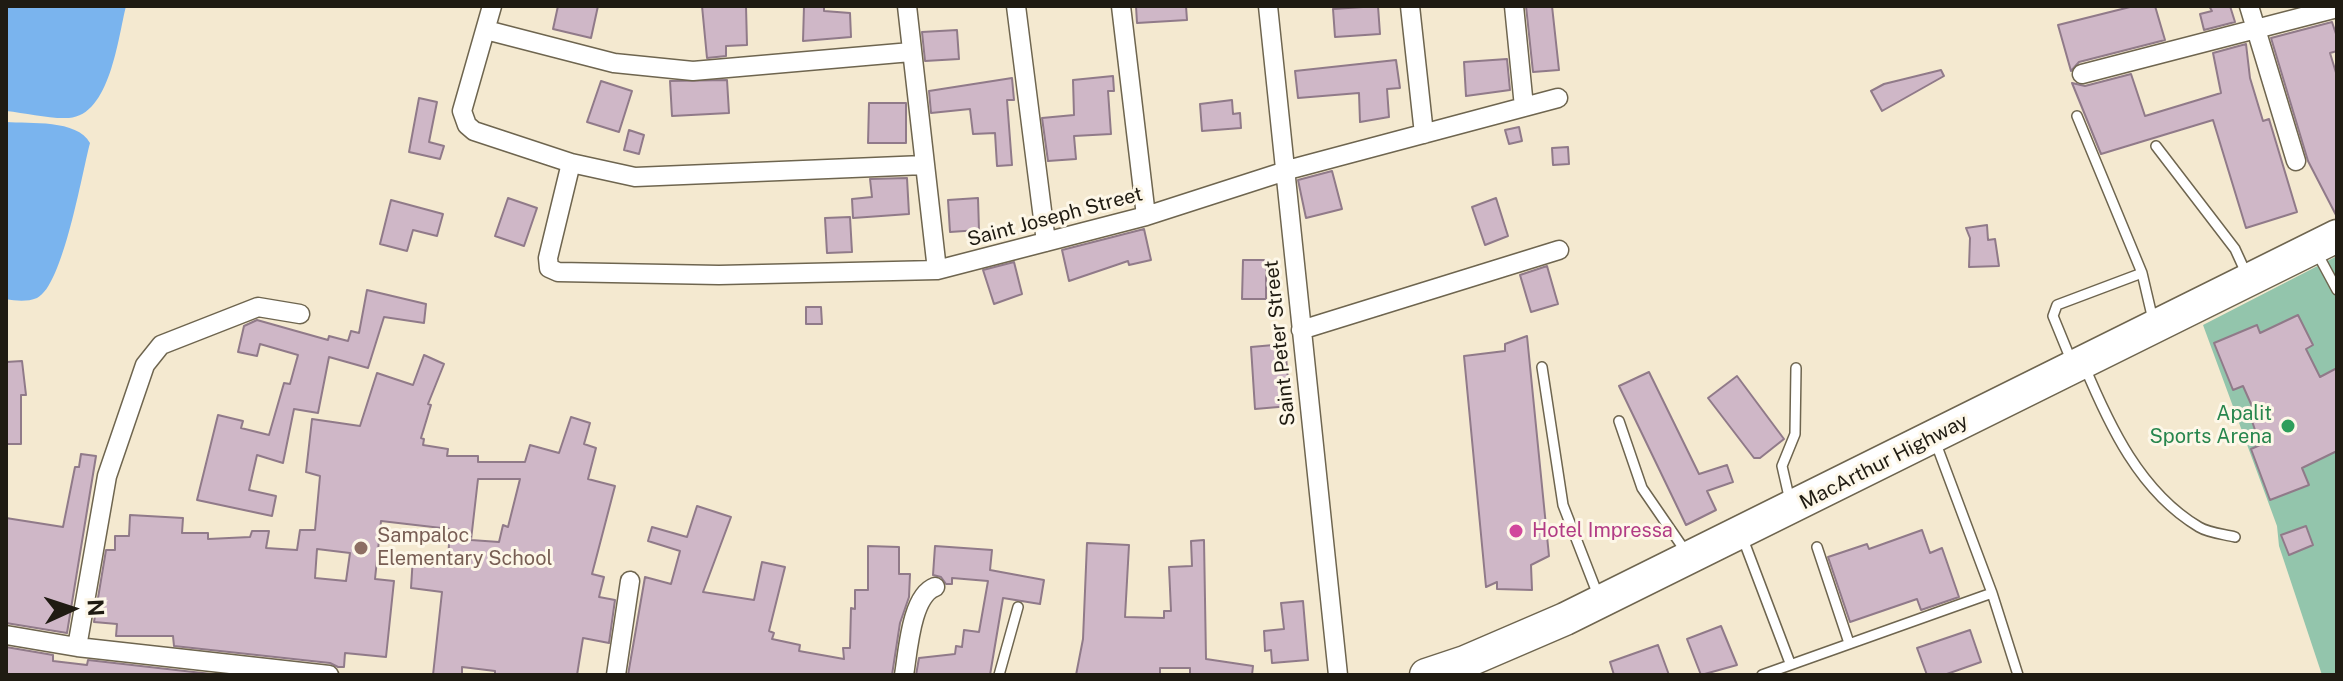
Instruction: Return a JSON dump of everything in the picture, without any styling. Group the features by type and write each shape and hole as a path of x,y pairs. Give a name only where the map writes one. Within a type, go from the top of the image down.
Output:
{"highway":[{"name":"MacArthur Highway","path":"1426,675 1465,662 1600,602 2326,242"}],"street":[{"path":"492,6 462,111 467,125 474,131 571,163 635,177 924,165"},
{"path":"907,6 937,270"},
{"path":"1016,6 1046,242"},
{"path":"1121,6 1146,216"},
{"name":"Saint Peter Street","path":"1268,6 1338,675"},
{"path":"1410,6 1424,134"},
{"path":"1514,6 1524,107"},
{"path":"2249,6 2296,161"},
{"path":"2082,74 2337,8"},
{"path":"486,30 614,63 693,71 911,52"},
{"name":"Saint Joseph Street","path":"571,163 548,258 549,268 558,272 719,275 937,270 1146,216 1285,171 1558,98"},
{"path":"1301,330 1559,250"},
{"path":"77,647 107,476 145,365 161,345 258,307 300,314"},
{"path":"616,675 630,581"},
{"path":"904,675 913,621 925,593 935,587"},
{"path":"6,635 77,647 329,675"}],"lane":[{"path":"2077,116 2142,273 2154,327"},
{"path":"2156,146 2235,249 2249,280"},
{"path":"2326,242 2337,290"},
{"path":"2142,273 2057,305 2053,310 2104,413 2146,480 2171,507 2201,529 2235,537"},
{"path":"1542,367 1563,505 1600,602"},
{"path":"1793,508 1783,480 1782,466 1795,434 1796,368"},
{"path":"1619,421 1642,488 1690,558"},
{"path":"1933,436 1992,593 2018,675"},
{"path":"1741,534 1790,663"},
{"path":"1817,547 1849,643"},
{"path":"1762,675 1992,593"},
{"path":"999,675 1018,607"}],"green space":[{"name":"Apalit Sports Arena","path":"2337,256 2337,675 2322,675 2279,546 2277,526 2203,325"}],"water":[{"path":"6,6 126,6 110,73 94,104 83,114 61,118 6,111"},
{"path":"6,122 64,126 84,135 90,143 70,227 55,273 37,298 25,301 6,299"}],"building":[{"path":"558,6 598,6 591,38 553,29"},
{"path":"702,6 746,6 747,45 726,46 726,56 707,58"},
{"path":"804,6 824,6 824,11 850,13 851,37 803,41"},
{"path":"1136,6 1186,6 1187,20 1137,23"},
{"path":"1378,6 1380,34 1335,37 1333,9"},
{"path":"1526,6 1552,6 1559,70 1533,72"},
{"path":"2134,6 2155,6 2165,40 2079,62 2071,71 2058,25"},
{"path":"2209,6 2230,6 2235,22 2204,30 2200,14 2212,11"},
{"path":"2332,22 2337,37 2337,51 2330,53 2337,76 2337,217 2308,161 2271,38"},
{"path":"957,30 959,59 925,61 922,32"},
{"path":"2246,44 2250,78 2263,121 2269,119 2297,212 2246,228 2213,120 2101,154 2072,83 2085,86 2131,74 2145,116 2221,93 2213,53"},
{"path":"1507,59 1510,90 1466,96 1464,62"},
{"path":"1396,60 1400,88 1387,89 1389,117 1360,122 1359,93 1298,98 1295,71"},
{"path":"1941,70 1944,76 1882,111 1871,91 1884,84"},
{"path":"1113,76 1114,91 1108,91 1111,134 1074,136 1076,159 1048,161 1042,118 1074,115 1073,80"},
{"path":"1012,78 1014,100 1007,100 1012,165 997,166 995,133 973,134 970,109 931,113 929,91"},
{"path":"727,80 729,113 672,116 670,81"},
{"path":"601,81 632,91 619,132 587,122"},
{"path":"419,98 437,102 429,142 444,146 440,159 409,152"},
{"path":"1232,100 1233,114 1240,113 1241,128 1202,131 1200,104"},
{"path":"869,103 906,103 906,143 868,143"},
{"path":"1519,127 1522,141 1509,144 1505,130"},
{"path":"629,130 644,135 639,154 624,150"},
{"path":"1568,147 1569,164 1553,165 1552,148"},
{"path":"1332,171 1342,209 1306,218 1298,180"},
{"path":"907,178 909,214 853,218 852,199 872,197 870,179"},
{"path":"508,198 537,208 524,246 495,236"},
{"path":"978,198 979,230 950,232 948,200"},
{"path":"1496,198 1508,236 1485,245 1472,207"},
{"path":"391,200 443,214 437,236 413,230 407,251 380,244"},
{"path":"850,217 852,252 827,253 825,218"},
{"path":"1987,225 1988,240 1995,239 1999,266 1969,267 1970,238 1966,228"},
{"path":"1144,229 1151,260 1129,265 1128,261 1069,281 1062,250"},
{"path":"1243,260 1266,260 1266,299 1242,299"},
{"path":"1014,262 1022,294 994,304 983,270"},
{"path":"1547,266 1558,304 1531,312 1520,275"},
{"path":"367,290 426,304 424,323 384,317 368,368 329,357 318,413 294,409 283,463 257,455 249,490 276,496 272,516 197,500 218,415 243,421 241,428 269,435 284,383 290,384 298,355 260,344 257,356 238,352 244,326 257,320 328,340 329,336 348,341 351,331 359,333"},
{"path":"806,307 821,307 822,324 806,324"},
{"path":"2298,315 2313,345 2306,349 2320,377 2337,368 2337,451 2302,468 2309,485 2270,500 2251,449 2260,445 2250,415 2255,413 2243,386 2233,390 2214,343 2257,325 2260,333"},
{"path":"1527,336 1549,556 1531,565 1532,590 1497,589 1497,582 1486,587 1464,356 1505,351 1505,344"},
{"path":"1285,344 1290,406 1255,409 1251,347"},
{"path":"424,355 444,364 428,404 431,405 421,438 424,439 423,445 448,449 447,456 478,456 478,462 525,462 530,445 559,453 571,417 590,423 584,444 596,448 588,479 615,486 592,574 604,577 599,597 615,600 609,643 583,638 577,675 495,675 495,671 462,667 462,675 433,675 442,592 411,588 413,556 448,559 450,529 381,521 375,579 394,581 386,657 345,653 344,667 338,667 330,663 174,646 173,636 116,636 117,624 94,622 106,550 115,550 115,536 129,536 130,515 183,518 182,533 208,533 208,539 250,537 252,531 269,531 266,548 297,550 300,530 315,530 320,476 306,472 312,419 360,426 377,373 413,385","holes":["478,479 520,479 508,527 503,525 499,542 471,540","317,549 350,553 346,581 315,578"]},
{"path":"22,361 26,395 21,395 21,444 6,444 6,362"},
{"path":"1649,372 1699,474 1727,465 1733,482 1707,491 1716,510 1686,525 1619,386"},
{"path":"1737,376 1784,439 1760,458 1754,458 1708,398"},
{"path":"81,454 96,456 67,633 6,623 6,518 63,527 75,467 79,467"},
{"path":"697,506 731,517 703,592 754,600 762,562 785,567 769,631 774,633 772,639 800,645 799,651 844,659 843,648 850,648 851,608 855,609 855,590 868,590 868,546 899,547 899,574 910,574 909,597 900,623 892,675 628,675 645,577 671,584 680,551 648,541 652,527 687,537"},
{"path":"2306,526 2313,545 2289,555 2281,535"},
{"path":"1922,530 1930,553 1942,548 1959,597 1921,610 1917,599 1850,622 1828,557 1867,544 1869,549"},
{"path":"1204,540 1206,659 1253,666 1252,675 1190,675 1190,668 1160,668 1160,675 1076,675 1083,639 1087,543 1129,545 1125,617 1164,618 1164,611 1171,611 1169,567 1192,566 1191,541"},
{"path":"935,546 992,550 990,570 1044,580 1040,604 1003,598 990,675 916,675 919,658 955,654 956,646 962,647 964,630 979,632 988,581 952,578 952,584 946,584 941,577 933,575"},
{"path":"1303,601 1308,660 1272,663 1271,650 1265,651 1264,631 1284,629 1281,603"},
{"path":"1721,626 1737,665 1701,675 1687,639"},
{"path":"1970,630 1981,662 1944,675 1927,675 1917,648"},
{"path":"1658,645 1669,675 1614,675 1610,662"},
{"path":"6,647 53,655 53,661 87,665 88,660 220,675 6,675"}],"place":[{"name":"Apalit Sports Arena","path":"2288,426"},
{"name":"Hotel Impressa","path":"1516,531"},
{"name":"Sampaloc Elementary School","path":"361,548"}]}
